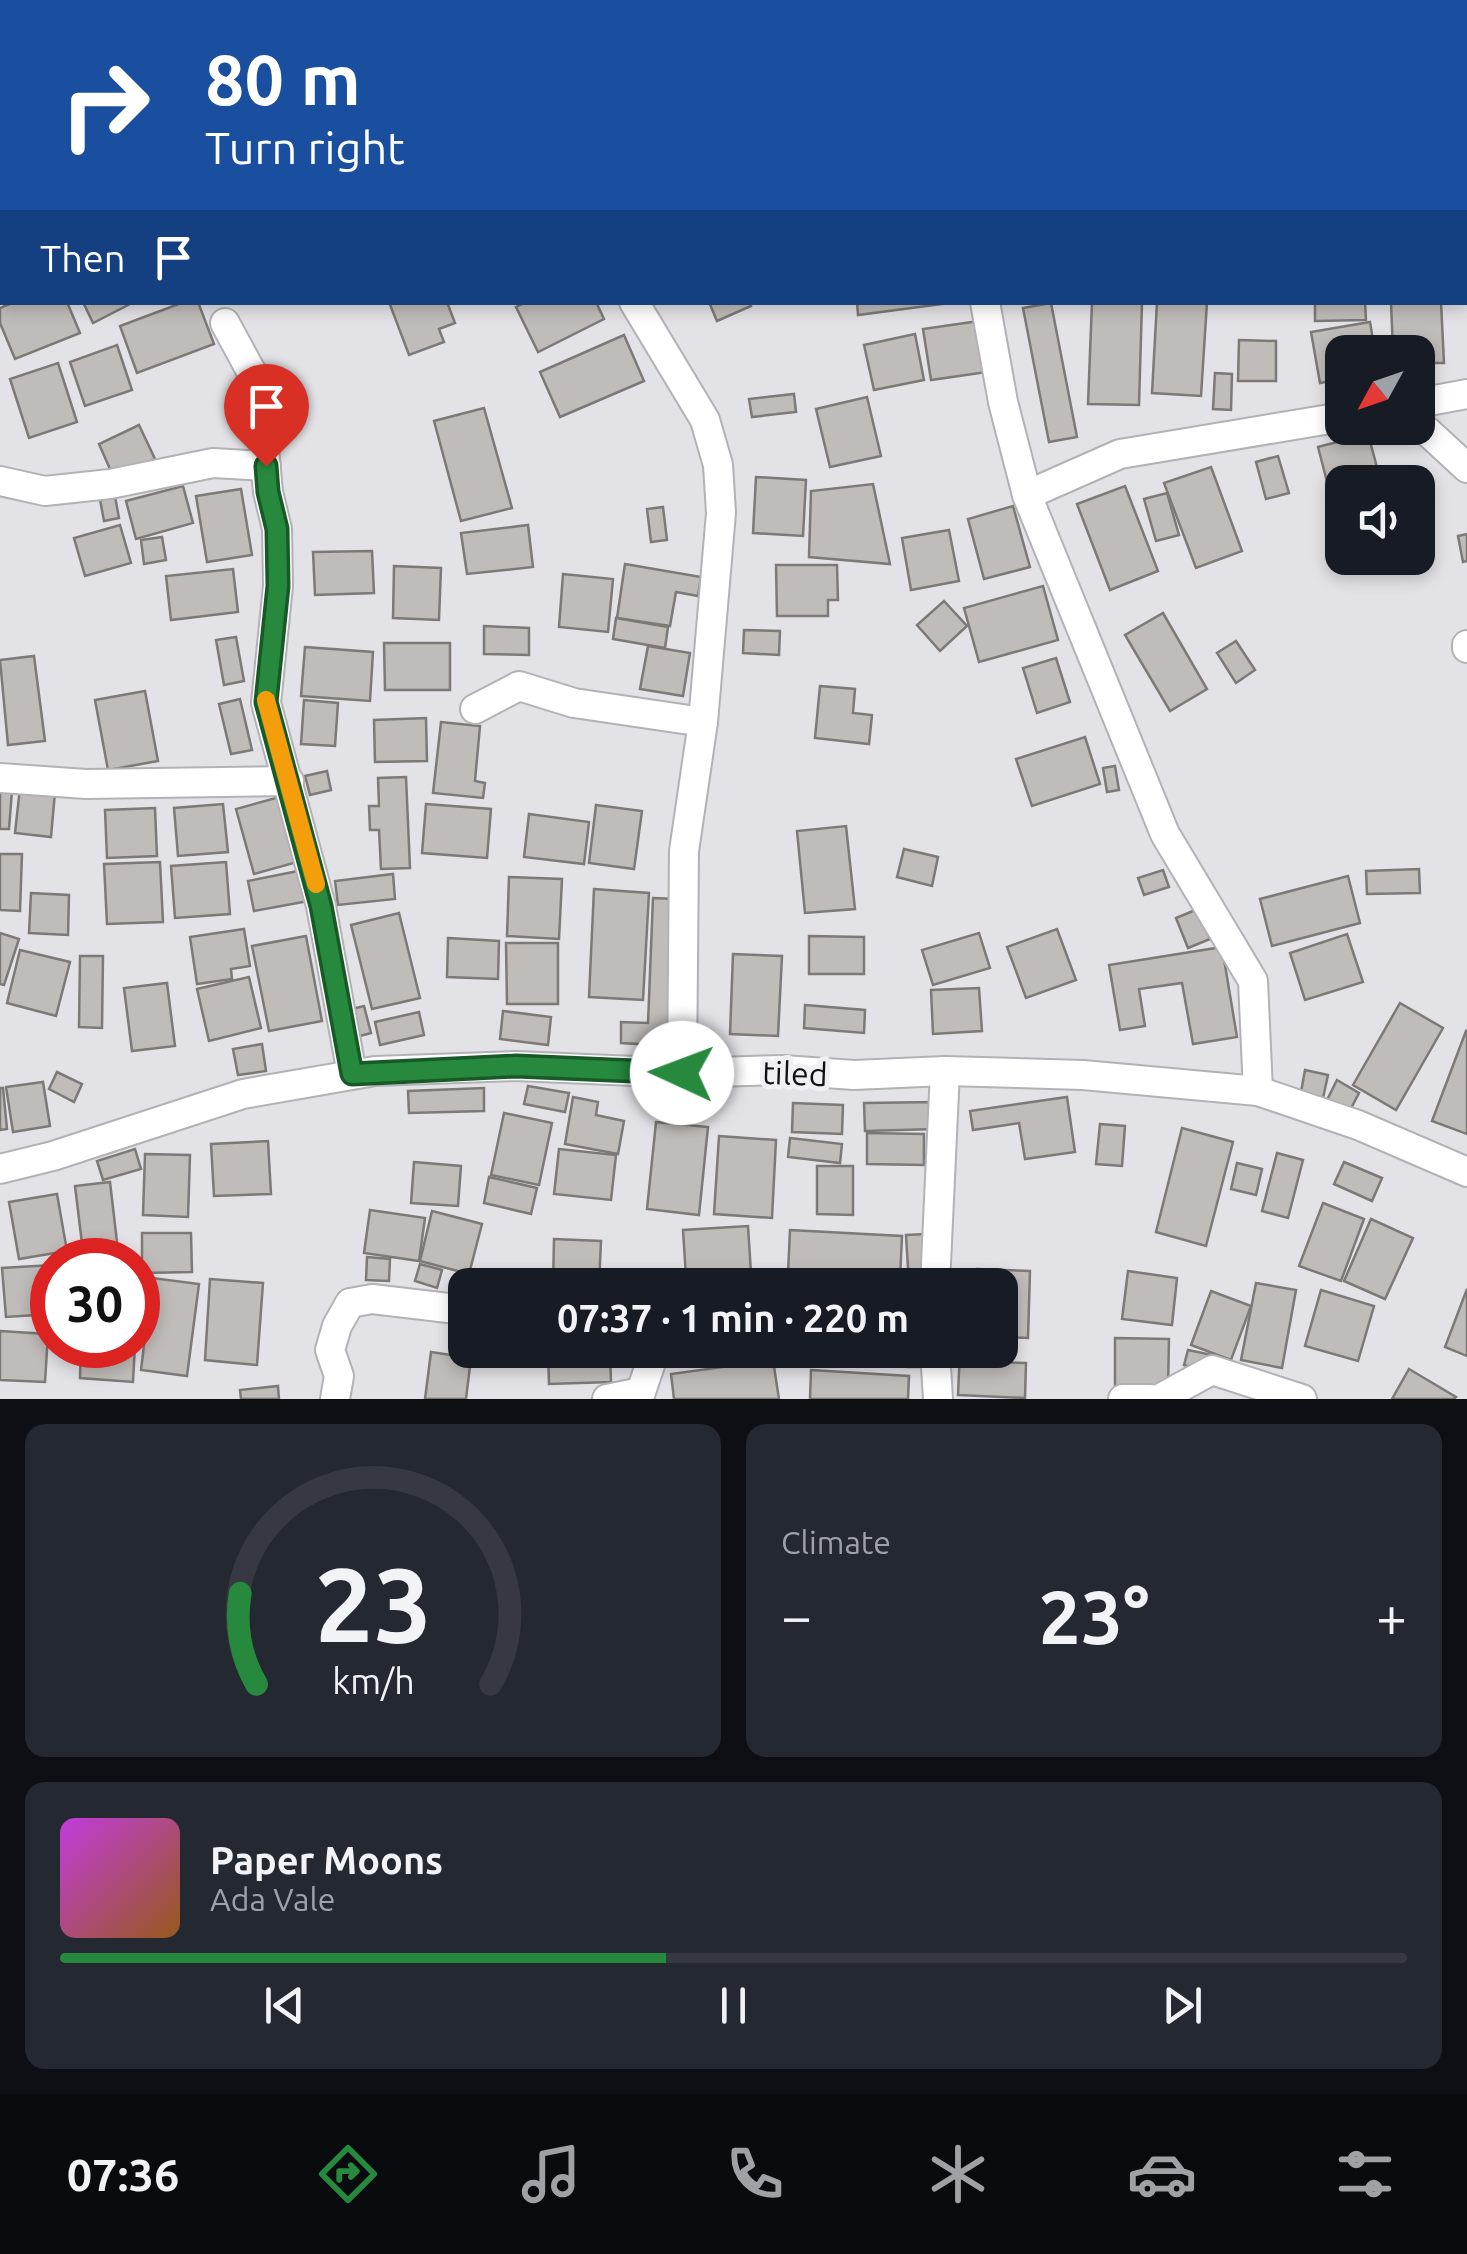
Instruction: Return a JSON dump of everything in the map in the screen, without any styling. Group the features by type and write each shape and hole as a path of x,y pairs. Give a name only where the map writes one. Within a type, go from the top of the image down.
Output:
{"street":[{"path":"636,305 706,420 718,464 721,513 703,722 684,851 682,1073"},
{"path":"986,305 1003,402 1027,496 1164,834 1253,980 1258,1091"},
{"path":"225,323 258,384 268,492 277,529 278,586 266,702 321,906 352,1074"},
{"path":"1435,400 1467,394"},
{"path":"1027,496 1120,454 1325,420"},
{"path":"1435,439 1467,468"},
{"path":"0,481 45,491 128,481 213,463 266,466"},
{"path":"475,709 519,686 574,704 703,722"},
{"path":"0,778 86,784 289,781"},
{"name":"tiled","path":"0,1169 243,1094 352,1074 516,1066 682,1073 782,1070 854,1075 945,1071 1083,1074 1258,1091 1358,1124 1467,1172"},
{"path":"936,1268 945,1071"},
{"path":"335,1399 339,1376 330,1350 336,1326 350,1303 372,1299 448,1308"},
{"path":"607,1399 642,1396 650,1368"},
{"path":"936,1368 938,1399"},
{"path":"1159,1399 1212,1370 1302,1399"},
{"path":"1123,1399 1150,1399"}],"building":[{"path":"68,305 80,333 15,359 0,323 0,308"},
{"path":"84,305 128,305 93,323"},
{"path":"176,305 199,305 214,344 137,373 120,326"},
{"path":"390,305 448,305 455,323 439,329 444,342 409,355"},
{"path":"597,305 604,319 538,352 516,307"},
{"path":"710,305 751,305 751,306 717,321"},
{"path":"857,305 935,305 858,315"},
{"path":"1051,305 1077,437 1049,442 1023,308"},
{"path":"1092,305 1142,305 1139,405 1088,404"},
{"path":"1157,305 1207,305 1201,396 1152,393"},
{"path":"1315,305 1365,305 1366,320 1315,321"},
{"path":"1391,305 1441,305 1444,363 1435,363 1435,335 1392,335"},
{"path":"979,321 987,372 931,380 923,329"},
{"path":"1370,322 1372,335 1325,335 1325,382 1320,383 1311,332"},
{"path":"915,334 924,380 874,390 864,345"},
{"path":"624,335 644,381 560,417 540,372"},
{"path":"1239,340 1276,341 1276,381 1238,381"},
{"path":"117,345 132,390 85,406 70,362"},
{"path":"58,363 77,422 29,438 10,379"},
{"path":"1215,373 1232,374 1231,410 1213,409"},
{"path":"794,394 796,412 752,417 749,399"},
{"path":"867,397 881,456 830,467 816,409"},
{"path":"484,408 512,508 461,521 434,421"},
{"path":"139,425 155,459 114,478 99,444"},
{"path":"1371,445 1376,465 1325,465 1325,474 1318,447"},
{"path":"1278,456 1289,493 1266,499 1256,462"},
{"path":"1211,467 1242,551 1196,568 1164,483"},
{"path":"756,477 806,480 803,536 753,533"},
{"path":"873,484 890,564 809,557 811,491"},
{"path":"183,486 193,523 136,539 126,501"},
{"path":"1125,486 1158,571 1110,590 1077,504"},
{"path":"241,489 252,555 207,562 196,496"},
{"path":"114,491 119,518 104,521 99,494"},
{"path":"1167,493 1179,535 1156,541 1144,499"},
{"path":"1013,506 1030,567 984,579 968,519"},
{"path":"663,507 667,540 651,542 647,509"},
{"path":"120,525 131,563 85,576 74,538"},
{"path":"528,525 533,567 467,574 461,533"},
{"path":"949,530 959,581 911,590 902,538"},
{"path":"1467,534 1467,561 1463,562 1458,536"},
{"path":"162,537 166,560 144,564 141,540"},
{"path":"372,551 374,593 315,595 313,552"},
{"path":"625,564 701,577 698,596 676,592 670,626 617,618"},
{"path":"776,565 837,565 838,600 828,600 828,616 777,616"},
{"path":"394,566 441,568 439,620 393,618"},
{"path":"233,569 238,612 171,620 166,576"},
{"path":"563,574 613,579 608,632 559,627"},
{"path":"1043,586 1058,640 979,662 964,608"},
{"path":"944,601 967,626 940,651 917,625"},
{"path":"1163,613 1207,689 1170,711 1125,635"},
{"path":"616,618 668,627 665,648 613,639"},
{"path":"484,626 529,628 529,655 484,654"},
{"path":"744,630 780,631 779,655 743,653"},
{"path":"236,637 244,681 224,685 216,640"},
{"path":"1236,641 1255,670 1236,683 1217,653"},
{"path":"384,643 450,643 450,690 385,690"},
{"path":"648,646 690,653 683,696 640,689"},
{"path":"305,647 373,652 370,701 301,696"},
{"path":"34,656 45,741 8,745 0,660"},
{"path":"1056,658 1070,702 1037,713 1023,668"},
{"path":"820,686 855,689 853,713 872,715 869,744 815,738"},
{"path":"145,691 158,761 108,770 95,700"},
{"path":"240,699 252,750 231,754 219,704"},
{"path":"304,700 338,703 335,746 301,744"},
{"path":"426,718 427,761 375,762 374,720"},
{"path":"441,722 480,726 475,781 485,783 483,798 433,793"},
{"path":"1085,737 1100,784 1032,806 1016,759"},
{"path":"1115,766 1119,790 1107,792 1103,768"},
{"path":"327,771 331,790 310,795 305,776"},
{"path":"406,777 410,868 381,869 379,830 370,830 369,806 379,806 378,778"},
{"path":"20,788 55,792 51,837 15,833"},
{"path":"0,790 12,791 9,829 0,829"},
{"path":"283,796 301,861 254,874 236,809"},
{"path":"223,804 228,852 178,856 174,808"},
{"path":"426,804 491,809 487,858 422,853"},
{"path":"596,805 642,811 634,869 589,863"},
{"path":"155,808 157,856 107,858 105,810"},
{"path":"529,814 589,822 584,864 524,857"},
{"path":"846,826 855,909 805,913 797,831"},
{"path":"904,849 938,857 932,886 897,877"},
{"path":"0,854 22,854 20,911 0,910"},
{"path":"160,862 163,922 107,924 104,864"},
{"path":"226,862 230,914 175,918 171,866"},
{"path":"308,869 314,900 254,911 248,881"},
{"path":"1419,869 1420,893 1367,894 1366,871"},
{"path":"1163,870 1169,887 1144,895 1138,878"},
{"path":"393,874 395,899 338,905 335,881"},
{"path":"1348,876 1360,923 1272,946 1260,899"},
{"path":"509,877 562,879 559,939 507,936"},
{"path":"594,889 649,893 643,1000 589,997"},
{"path":"31,893 69,895 68,935 29,933"},
{"path":"653,898 676,899 671,1046 621,1043 621,1022 648,1023"},
{"path":"1198,909 1210,939 1188,948 1176,918"},
{"path":"399,913 420,998 372,1009 351,925"},
{"path":"244,929 250,966 231,969 232,979 197,984 190,937"},
{"path":"1057,929 1076,980 1026,998 1007,947"},
{"path":"0,933 19,939 4,985 0,984"},
{"path":"979,933 990,968 933,985 922,950"},
{"path":"1347,934 1363,982 1305,1000 1290,953"},
{"path":"306,936 322,1021 269,1031 252,946"},
{"path":"809,936 864,937 864,974 809,974"},
{"path":"448,938 499,941 498,979 447,977"},
{"path":"506,943 558,943 558,1004 507,1004"},
{"path":"1222,947 1237,1037 1193,1044 1182,983 1139,989 1145,1026 1120,1030 1109,965"},
{"path":"20,950 70,962 56,1016 7,1003"},
{"path":"733,954 782,956 778,1036 730,1034"},
{"path":"80,956 103,956 102,1028 79,1027"},
{"path":"249,977 261,1028 209,1041 197,989"},
{"path":"167,983 175,1046 132,1051 124,988"},
{"path":"979,988 982,1031 933,1034 931,990"},
{"path":"1400,1003 1443,1028 1396,1110 1353,1085"},
{"path":"805,1005 865,1010 864,1033 804,1028"},
{"path":"364,1006 371,1033 356,1037 348,1010"},
{"path":"503,1011 551,1017 548,1045 500,1039"},
{"path":"419,1012 424,1035 380,1045 375,1022"},
{"path":"1467,1032 1467,1134 1432,1121"},
{"path":"262,1044 266,1071 238,1075 233,1049"},
{"path":"1305,1070 1328,1075 1323,1098 1301,1092"},
{"path":"57,1072 82,1084 74,1102 49,1089"},
{"path":"1337,1080 1359,1093 1347,1116 1325,1104"},
{"path":"43,1082 50,1126 13,1132 6,1087"},
{"path":"528,1086 569,1093 565,1112 524,1104"},
{"path":"0,1088 7,1129 0,1130"},
{"path":"484,1088 484,1111 409,1113 408,1091"},
{"path":"573,1097 598,1102 596,1115 624,1121 618,1154 565,1144"},
{"path":"1067,1097 1075,1152 1025,1159 1019,1123 973,1130 970,1111"},
{"path":"935,1102 936,1129 865,1131 864,1103"},
{"path":"793,1103 843,1105 842,1134 792,1132"},
{"path":"504,1113 552,1123 539,1185 491,1175"},
{"path":"656,1122 708,1127 699,1215 647,1209"},
{"path":"1100,1124 1125,1126 1122,1166 1096,1164"},
{"path":"1182,1128 1233,1142 1206,1246 1156,1232"},
{"path":"867,1133 924,1134 924,1165 867,1164"},
{"path":"719,1136 776,1140 772,1218 714,1214"},
{"path":"790,1138 842,1144 840,1163 788,1157"},
{"path":"268,1141 271,1194 214,1196 211,1144"},
{"path":"135,1149 141,1169 103,1180 97,1161"},
{"path":"559,1149 616,1155 611,1200 554,1194"},
{"path":"1277,1153 1303,1160 1288,1218 1262,1211"},
{"path":"145,1154 190,1155 188,1217 143,1215"},
{"path":"414,1162 461,1166 458,1206 411,1203"},
{"path":"1344,1162 1382,1178 1372,1201 1334,1184"},
{"path":"1237,1163 1262,1169 1256,1195 1231,1189"},
{"path":"817,1166 853,1166 853,1215 817,1214"},
{"path":"489,1177 537,1188 531,1214 484,1203"},
{"path":"110,1182 117,1238 81,1238 75,1186"},
{"path":"57,1194 65,1238 30,1238 30,1257 19,1259 9,1202"},
{"path":"1323,1203 1364,1219 1341,1281 1299,1266"},
{"path":"370,1210 425,1218 419,1261 364,1253"},
{"path":"432,1211 482,1224 471,1268 448,1268 420,1261"},
{"path":"1371,1219 1413,1238 1385,1299 1344,1281"},
{"path":"748,1226 751,1268 685,1268 683,1230"},
{"path":"790,1230 902,1236 901,1268 788,1268"},
{"path":"142,1233 191,1233 192,1272 160,1273 160,1238 142,1238"},
{"path":"926,1234 929,1268 908,1268 906,1235"},
{"path":"554,1239 601,1241 600,1268 553,1268"},
{"path":"367,1257 390,1259 389,1281 366,1280"},
{"path":"420,1264 442,1270 437,1288 415,1281"},
{"path":"30,1266 30,1315 6,1317 2,1268"},
{"path":"1018,1271 1030,1271 1028,1338 1018,1338"},
{"path":"1128,1271 1177,1278 1172,1325 1122,1319"},
{"path":"160,1279 199,1284 187,1376 141,1370 160,1368"},
{"path":"210,1279 263,1283 257,1365 205,1360"},
{"path":"1256,1283 1296,1290 1282,1368 1241,1360"},
{"path":"1467,1289 1467,1356 1445,1347"},
{"path":"1321,1290 1374,1306 1358,1361 1305,1346"},
{"path":"1211,1291 1251,1306 1231,1360 1191,1345"},
{"path":"0,1331 30,1333 30,1368 46,1368 45,1382 0,1380"},
{"path":"1115,1338 1169,1339 1168,1389 1115,1388"},
{"path":"1188,1350 1212,1355 1208,1371 1184,1365"},
{"path":"431,1352 448,1355 448,1368 470,1368 466,1399 425,1399"},
{"path":"1018,1363 1026,1363 1025,1398 958,1395 959,1368 1018,1368"},
{"path":"80,1368 134,1368 133,1382 80,1378"},
{"path":"549,1368 611,1368 611,1382 549,1384"},
{"path":"715,1368 774,1368 779,1399 674,1399 671,1374"},
{"path":"1409,1369 1456,1397 1392,1399"},
{"path":"811,1370 909,1376 908,1399 810,1399"},
{"path":"278,1386 279,1399 241,1399 240,1390"}],"slow traffic":[{"path":"266,700 316,884"}],"route":[{"path":"266,466 277,529 278,586 266,702 321,906 352,1074 516,1066 682,1073"}]}
